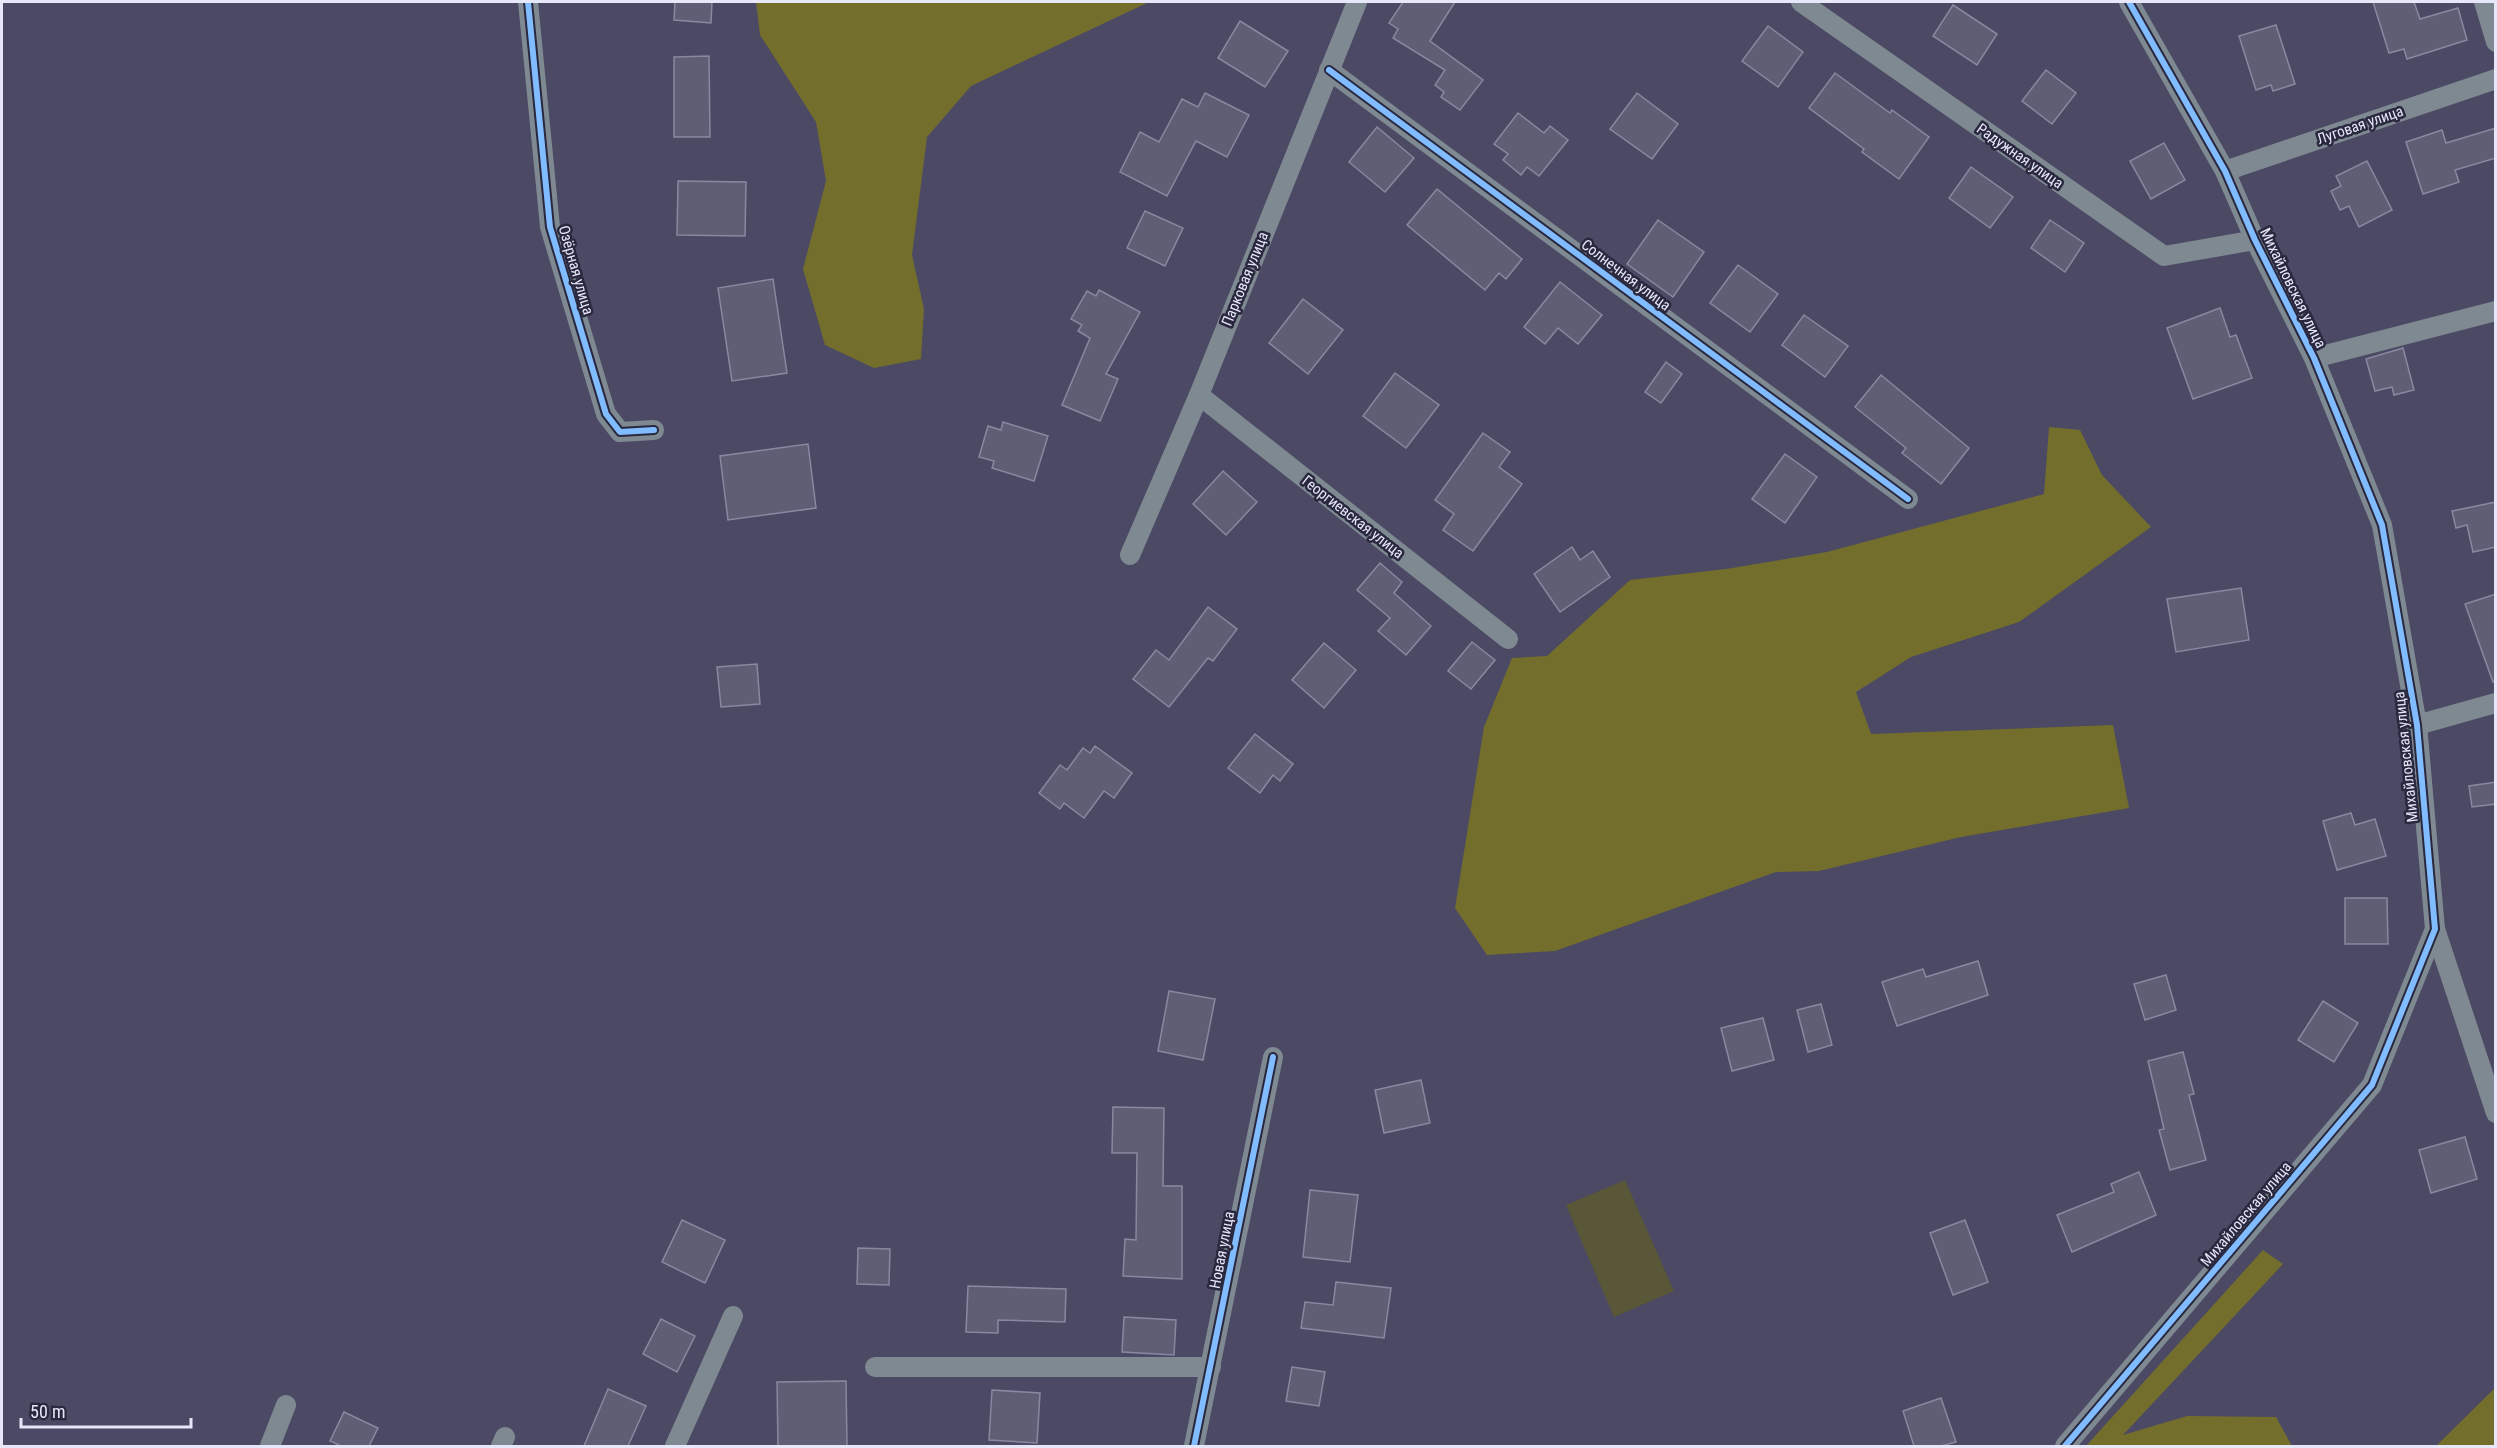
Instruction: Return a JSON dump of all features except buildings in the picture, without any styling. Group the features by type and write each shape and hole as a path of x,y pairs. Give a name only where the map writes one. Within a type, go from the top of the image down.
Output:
{"street":[{"name":"Озёрная улица","path":"528,2 550,227 606,414 620,432 654,430"},
{"name":"Парковая улица","path":"1130,555 1199,395 1357,2"},
{"name":"Радужная улица","path":"1801,2 2164,256 2255,240"},
{"name":"Михайловская улица","path":"2065,1446 2372,1085 2434,929 2417,725 2382,525 2314,358 2255,240 2225,171 2129,2"},
{"path":"2484,2 2496,42"},
{"name":"Солнечная улица","path":"1329,70 1908,499"},
{"name":"Луговая улица","path":"2225,171 2496,79"},
{"path":"2314,358 2496,310"},
{"name":"Георгиевская улица","path":"1199,395 1508,639"},
{"path":"2417,725 2496,703"},
{"path":"2434,929 2496,1113"},
{"name":"Новая улица","path":"1194,1446 1273,1057"},
{"path":"675,1446 734,1316"},
{"path":"875,1367 1210,1367"},
{"path":"270,1446 286,1406"}],"shaded area":[{"path":"756,2 1149,2 971,86 927,137 912,255 924,309 921,359 874,368 825,345 803,269 826,181 816,122 760,35"},
{"path":"2049,427 2080,430 2102,475 2151,527 2019,622 1911,657 1856,692 1871,734 2113,725 2129,808 1961,837 1819,871 1776,872 1555,951 1487,955 1455,908 1484,727 1512,658 1547,656 1630,580 1726,569 1827,552 2044,494"},
{"path":"1625,1180 1674,1291 1614,1317 1566,1205"},
{"path":"2263,1250 2283,1264 2123,1435 2187,1416 2276,1417 2292,1446 2086,1446"},
{"path":"2495,1388 2495,1446 2436,1446"}],"cycle path":[{"path":"528,2 550,227 606,414 620,432 654,430"},
{"path":"2065,1446 2372,1085 2435,929 2417,725 2382,525 2314,358 2255,240 2225,171 2129,2"},
{"path":"1329,70 1908,499"},
{"path":"1194,1446 1273,1057"}]}
